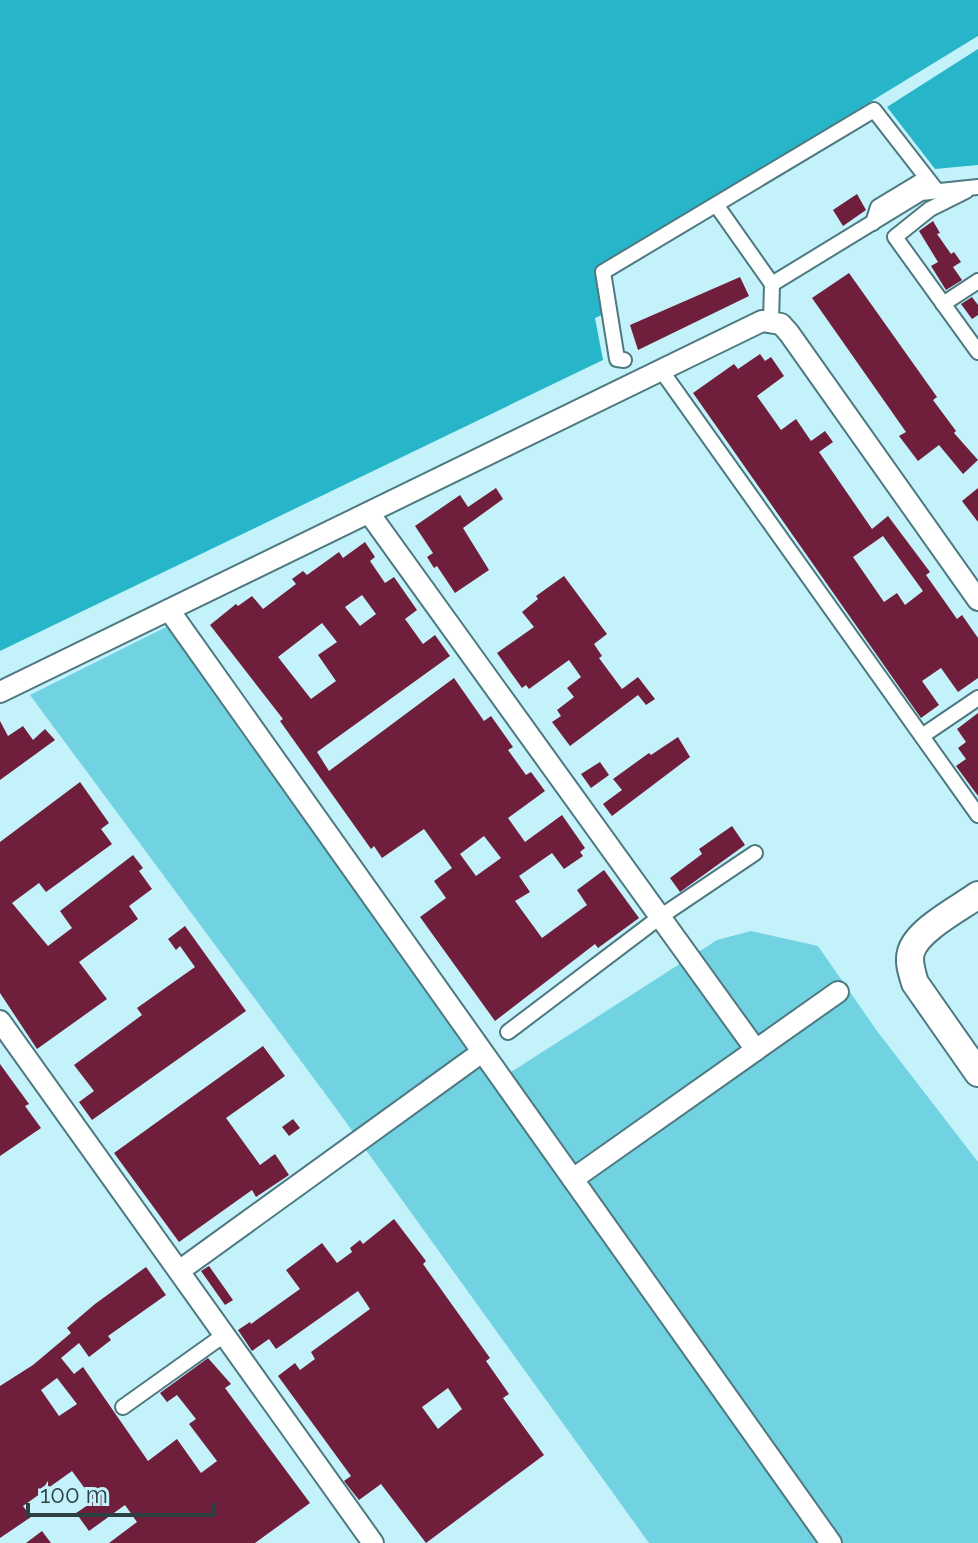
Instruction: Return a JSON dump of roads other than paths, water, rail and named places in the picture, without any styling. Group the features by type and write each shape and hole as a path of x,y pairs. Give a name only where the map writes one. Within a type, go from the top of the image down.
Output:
{"highway":[{"path":"978,895 925,931 910,953 915,983 978,1073"}],"street":[{"path":"624,360 617,359 603,272 874,110 937,191"},
{"path":"873,223 878,207 926,178"},
{"path":"772,284 921,193 977,186"},
{"path":"977,186 930,209 895,237 978,352"},
{"path":"717,206 772,284 771,322"},
{"path":"943,304 978,281"},
{"path":"0,692 762,321 781,324 789,333 978,600"},
{"path":"963,331 978,327"},
{"path":"661,370 978,815"},
{"path":"369,513 756,1050"},
{"path":"169,610 831,1543"},
{"path":"922,736 978,698"},
{"path":"508,1032 660,917 755,853"},
{"path":"573,1179 838,992"},
{"path":"0,1021 373,1543"},
{"path":"179,1271 482,1052"},
{"path":"123,1407 224,1335"}]}
